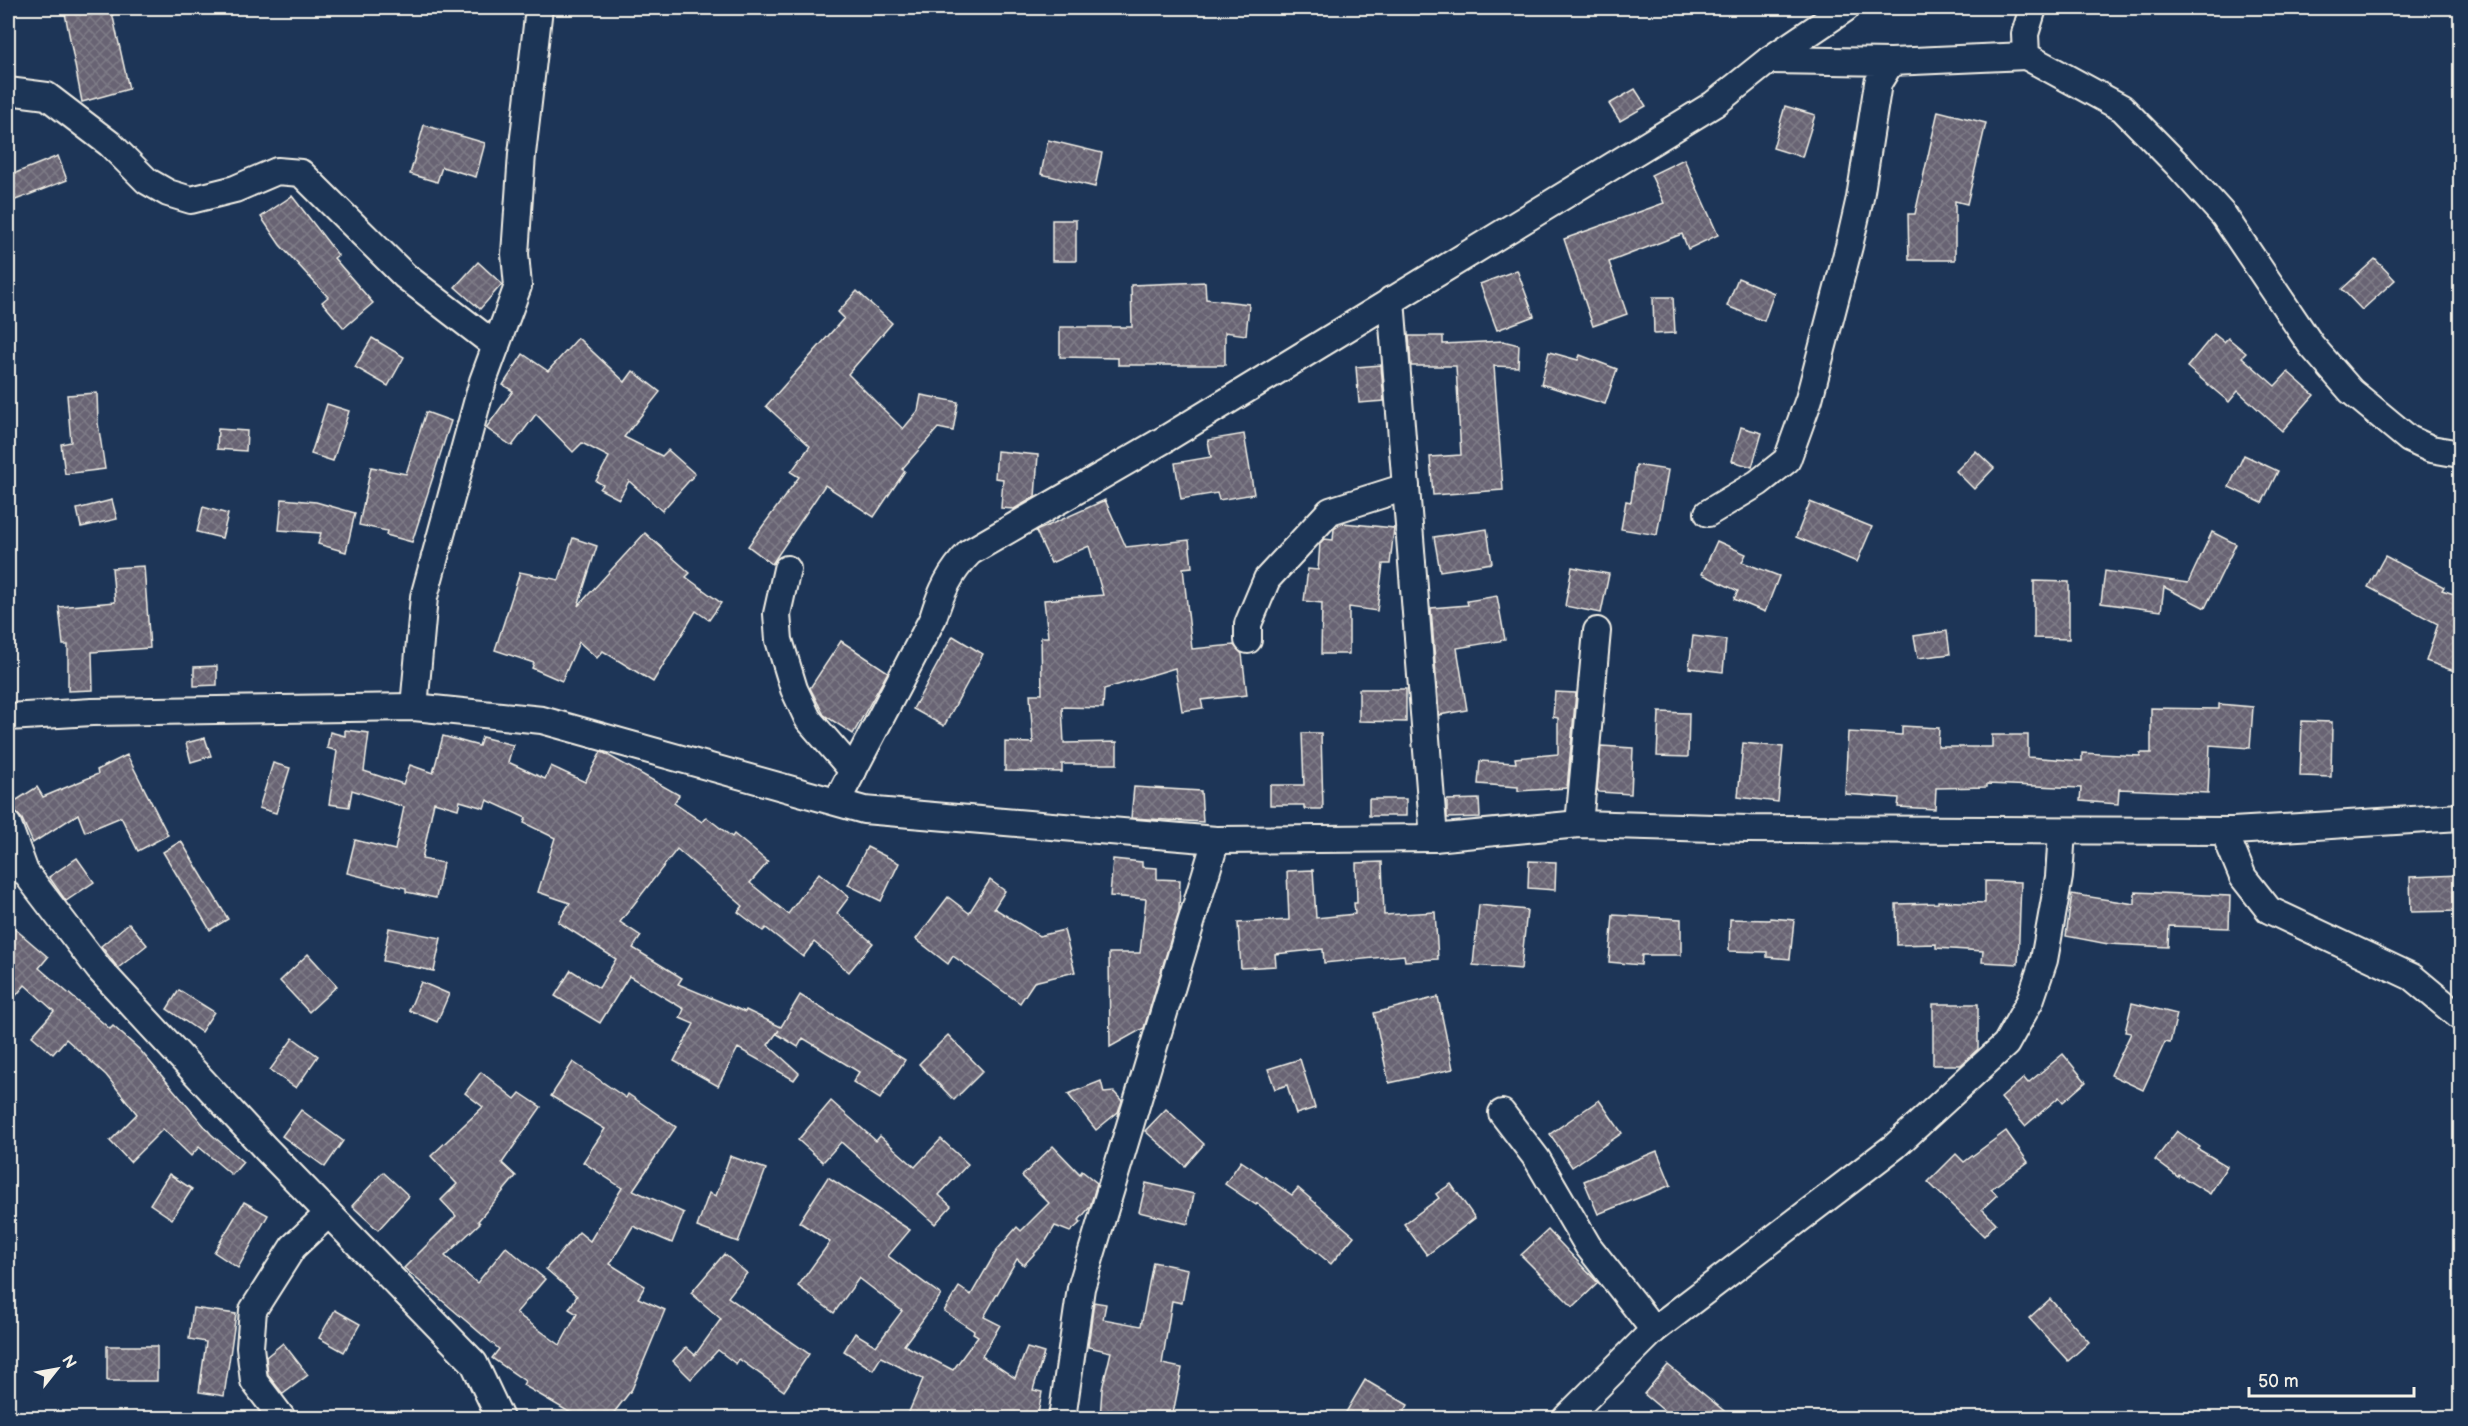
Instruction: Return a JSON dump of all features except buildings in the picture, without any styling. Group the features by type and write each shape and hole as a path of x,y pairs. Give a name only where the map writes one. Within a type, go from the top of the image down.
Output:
{"street":[{"path":"414,707 424,597 483,381 518,286 515,254 522,153 539,8"},
{"path":"837,801 933,618 942,588 955,567 970,552 1167,438 1714,104 1769,60 1846,8"},
{"path":"2025,56 2025,34 2033,8"},
{"path":"1769,60 1891,62 2025,56 2122,108 2224,216 2311,345 2351,391 2409,439 2431,449 2460,454"},
{"path":"1708,513 1758,483 1787,460 1809,399 1849,246 1860,198 1878,83 1891,62"},
{"path":"8,91 47,96 110,144 147,181 180,197 191,200 236,189 277,171 301,172 405,276 496,346"},
{"path":"1391,300 1434,837"},
{"path":"1248,640 1248,624 1267,579 1330,511 1406,487"},
{"path":"786,569 777,614 779,640 794,688 808,718 853,771"},
{"path":"1579,824 1597,631"},
{"path":"8,717 104,712 414,707 542,720 864,810 1216,840 1434,837 1579,824 1748,829 2224,831 2460,817"},
{"path":"8,825 25,872 99,969 328,1214 474,1363 500,1419"},
{"path":"1566,1419 1654,1330 1895,1146 2006,1044 2030,1001 2044,960 2059,877 2062,831"},
{"path":"2224,831 2243,877 2269,910 2412,977 2460,1017"},
{"path":"1062,1419 1081,1288 1216,840"},
{"path":"1502,1113 1538,1159 1588,1246 1654,1330"},
{"path":"271,1412 254,1381 250,1347 253,1310 293,1247 328,1214"}]}
